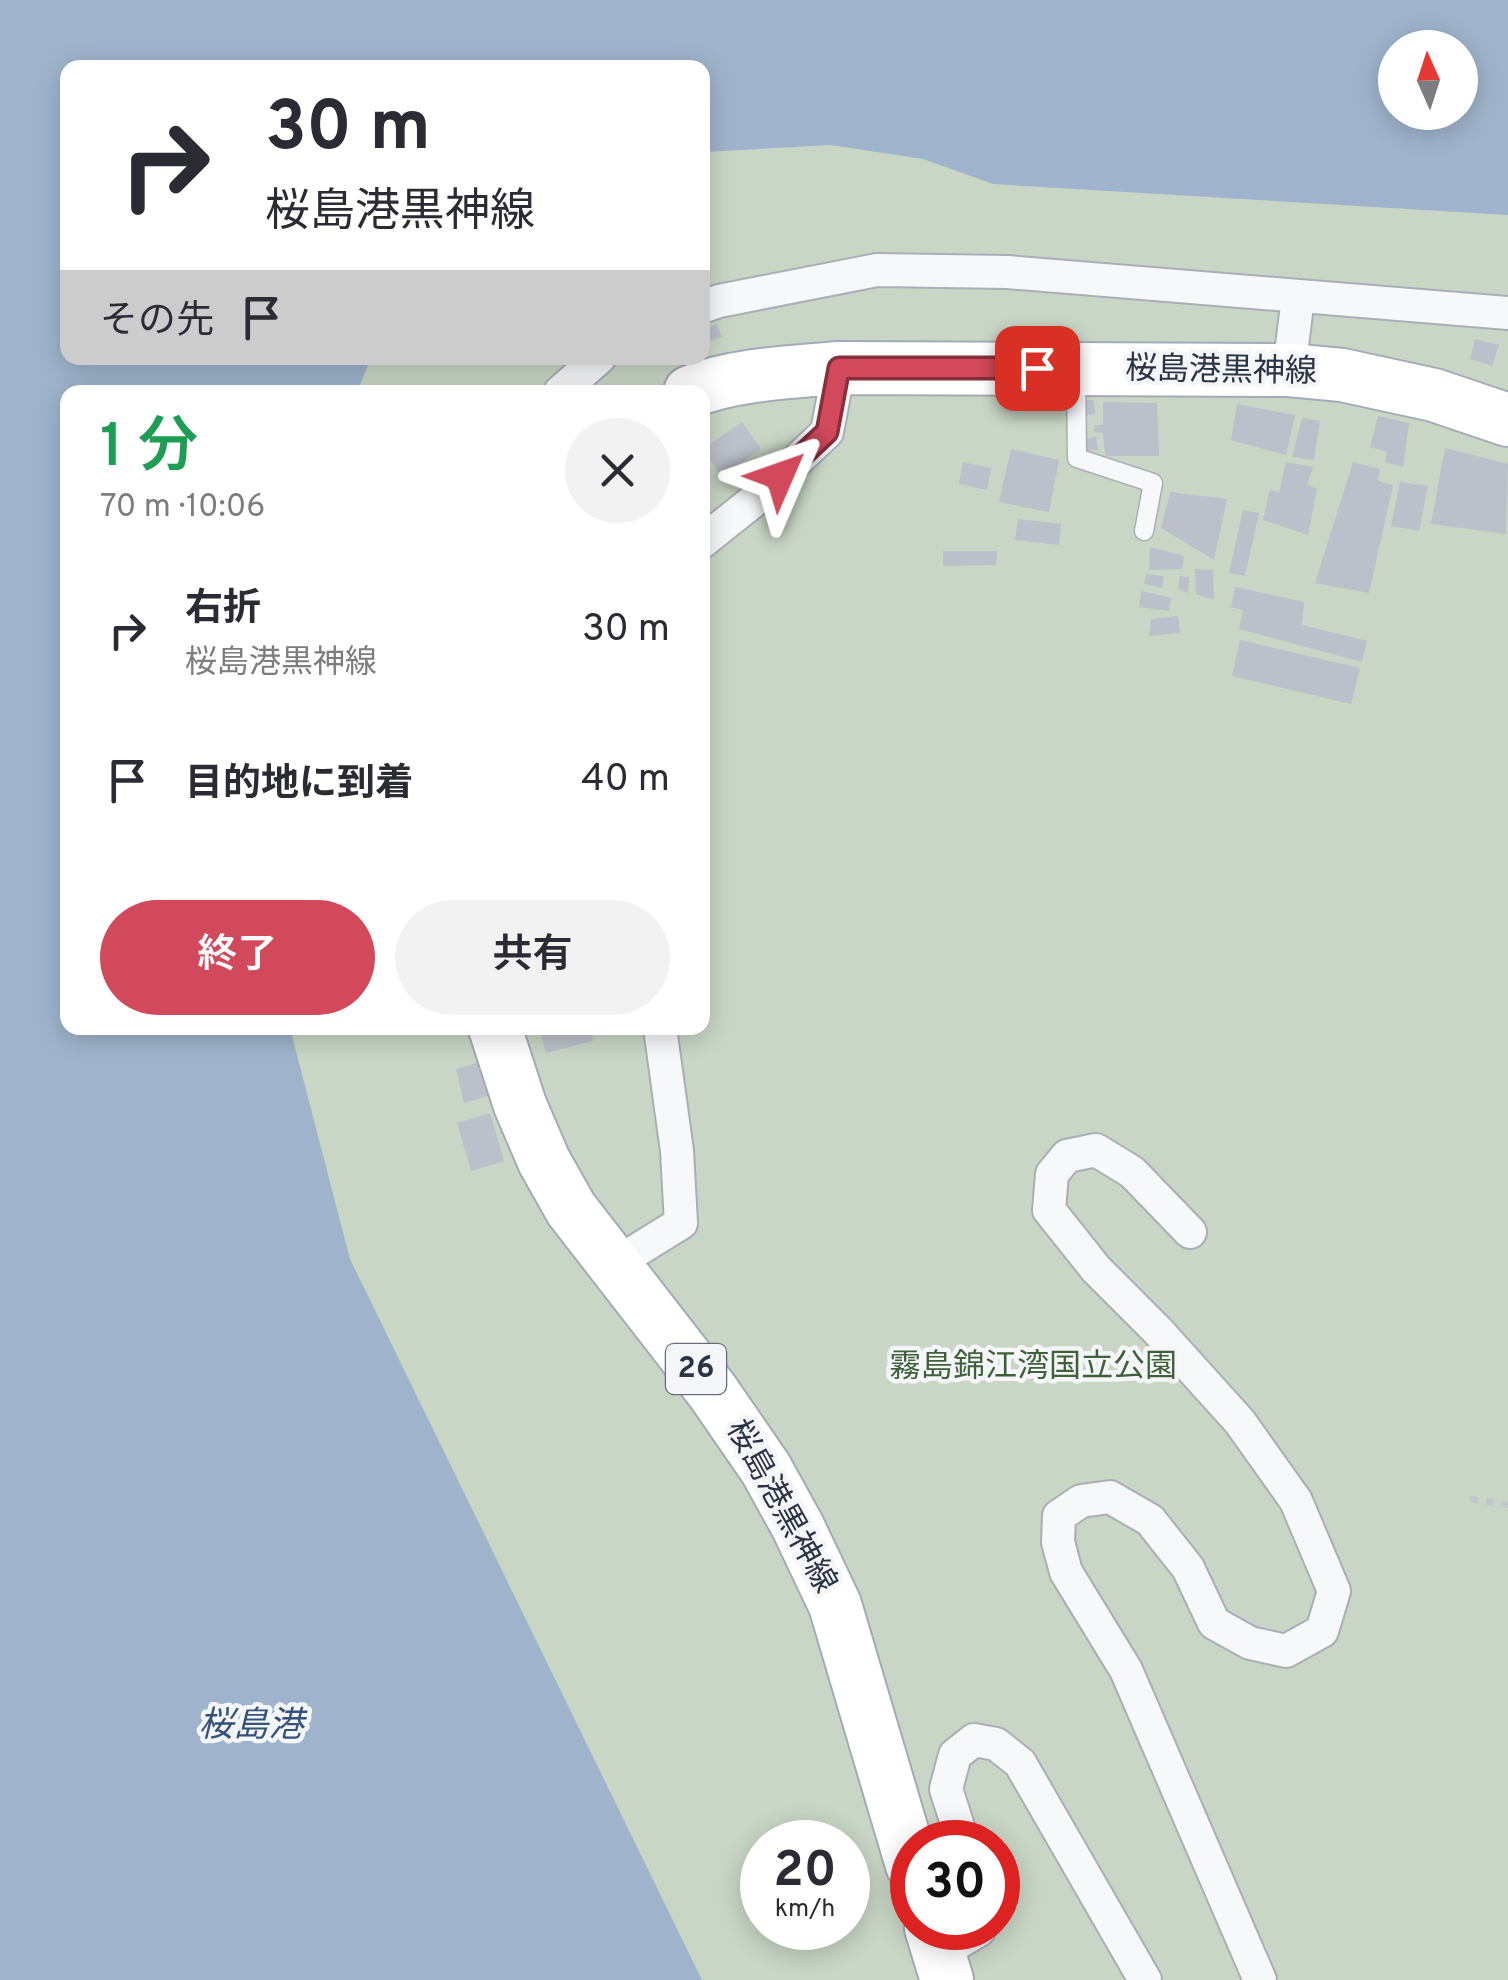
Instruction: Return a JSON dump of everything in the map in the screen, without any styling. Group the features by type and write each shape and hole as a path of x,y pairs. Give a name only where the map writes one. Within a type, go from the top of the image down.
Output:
{"main road":[{"name":"桜島港黒神線","path":"710,386 767,374 839,368 1289,370 1342,376 1434,395 1508,420"},
{"name":"桜島港黒神線","path":"497,1035 520,1105 544,1161 571,1209 714,1392 766,1469 798,1527 835,1605 899,1820"}],"street":[{"path":"710,304 877,270 1007,272 1508,314"},
{"path":"1289,370 1298,297"},
{"path":"568,385 591,365"},
{"path":"710,536 757,498 827,432 839,368"},
{"path":"613,1264 681,1223 677,1151 661,1035"},
{"path":"1190,1232 1132,1172 1096,1150 1067,1156 1052,1174 1049,1210 1096,1268 1240,1422 1296,1501 1334,1590 1322,1631 1286,1650 1250,1644 1214,1623 1188,1568 1150,1520 1110,1497 1081,1500 1059,1516 1058,1542 1066,1572 1126,1670 1260,1980"},
{"path":"955,1820 946,1788 954,1756 974,1740 996,1744 1020,1763 1145,1980"}],"lane":[{"path":"1076,368 1077,458 1153,484 1144,531"}],"path":[{"path":"1470,1499 1508,1505"}],"green space":[{"name":"霧島錦江湾国立公園","path":"0,0 1508,0 1508,1980 0,1980"}],"water":[{"name":"桜島港","path":"0,0 1508,0 1508,215 993,184 923,159 830,145 710,152 710,60 60,60 60,365 368,365 360,385 60,385 60,1035 292,1035 350,1259 702,1980 0,1980"}],"building":[{"path":"717,324 722,337 710,341 710,327"},
{"path":"1475,339 1499,345 1492,366 1470,359"},
{"path":"1079,400 1094,400 1095,414 1080,416"},
{"path":"1103,402 1157,403 1159,456 1105,456 1103,433 1094,432 1094,425 1103,425"},
{"path":"1237,404 1295,415 1286,455 1231,440"},
{"path":"1378,416 1409,423 1403,467 1385,462 1387,452 1370,447"},
{"path":"1302,418 1320,421 1314,460 1292,457"},
{"path":"742,422 761,449 721,476 710,460 710,444"},
{"path":"1096,437 1098,450 1082,451 1081,439"},
{"path":"1445,448 1508,464 1506,534 1431,524"},
{"path":"1011,449 1059,460 1049,512 999,502"},
{"path":"963,462 991,468 987,490 959,484"},
{"path":"1286,462 1313,467 1307,485 1317,489 1308,535 1263,520 1270,489 1279,493"},
{"path":"1353,462 1380,469 1378,481 1393,485 1369,593 1315,583"},
{"path":"1400,482 1428,486 1419,531 1391,526"},
{"path":"1170,492 1227,499 1214,560 1161,528"},
{"path":"1243,510 1259,513 1245,576 1229,573"},
{"path":"1018,519 1061,524 1059,545 1015,540"},
{"path":"1150,547 1184,556 1182,569 1149,570"},
{"path":"943,551 997,551 996,565 943,566"},
{"path":"1195,569 1213,570 1214,600 1196,594"},
{"path":"1146,574 1164,576 1162,588 1144,584"},
{"path":"1180,576 1189,577 1188,593 1178,589"},
{"path":"1235,587 1304,602 1302,625 1367,641 1362,662 1239,629 1243,610 1231,607"},
{"path":"1141,591 1171,598 1169,611 1139,607"},
{"path":"1178,616 1180,633 1149,636 1151,619"},
{"path":"1240,640 1360,668 1351,704 1232,676"},
{"path":"541,1035 592,1035 593,1041 546,1053"},
{"path":"480,1062 488,1096 464,1103 456,1069"},
{"path":"490,1113 504,1161 471,1171 457,1123"}],"route":[{"path":"780,476 827,432 839,368 1037,368"}]}
